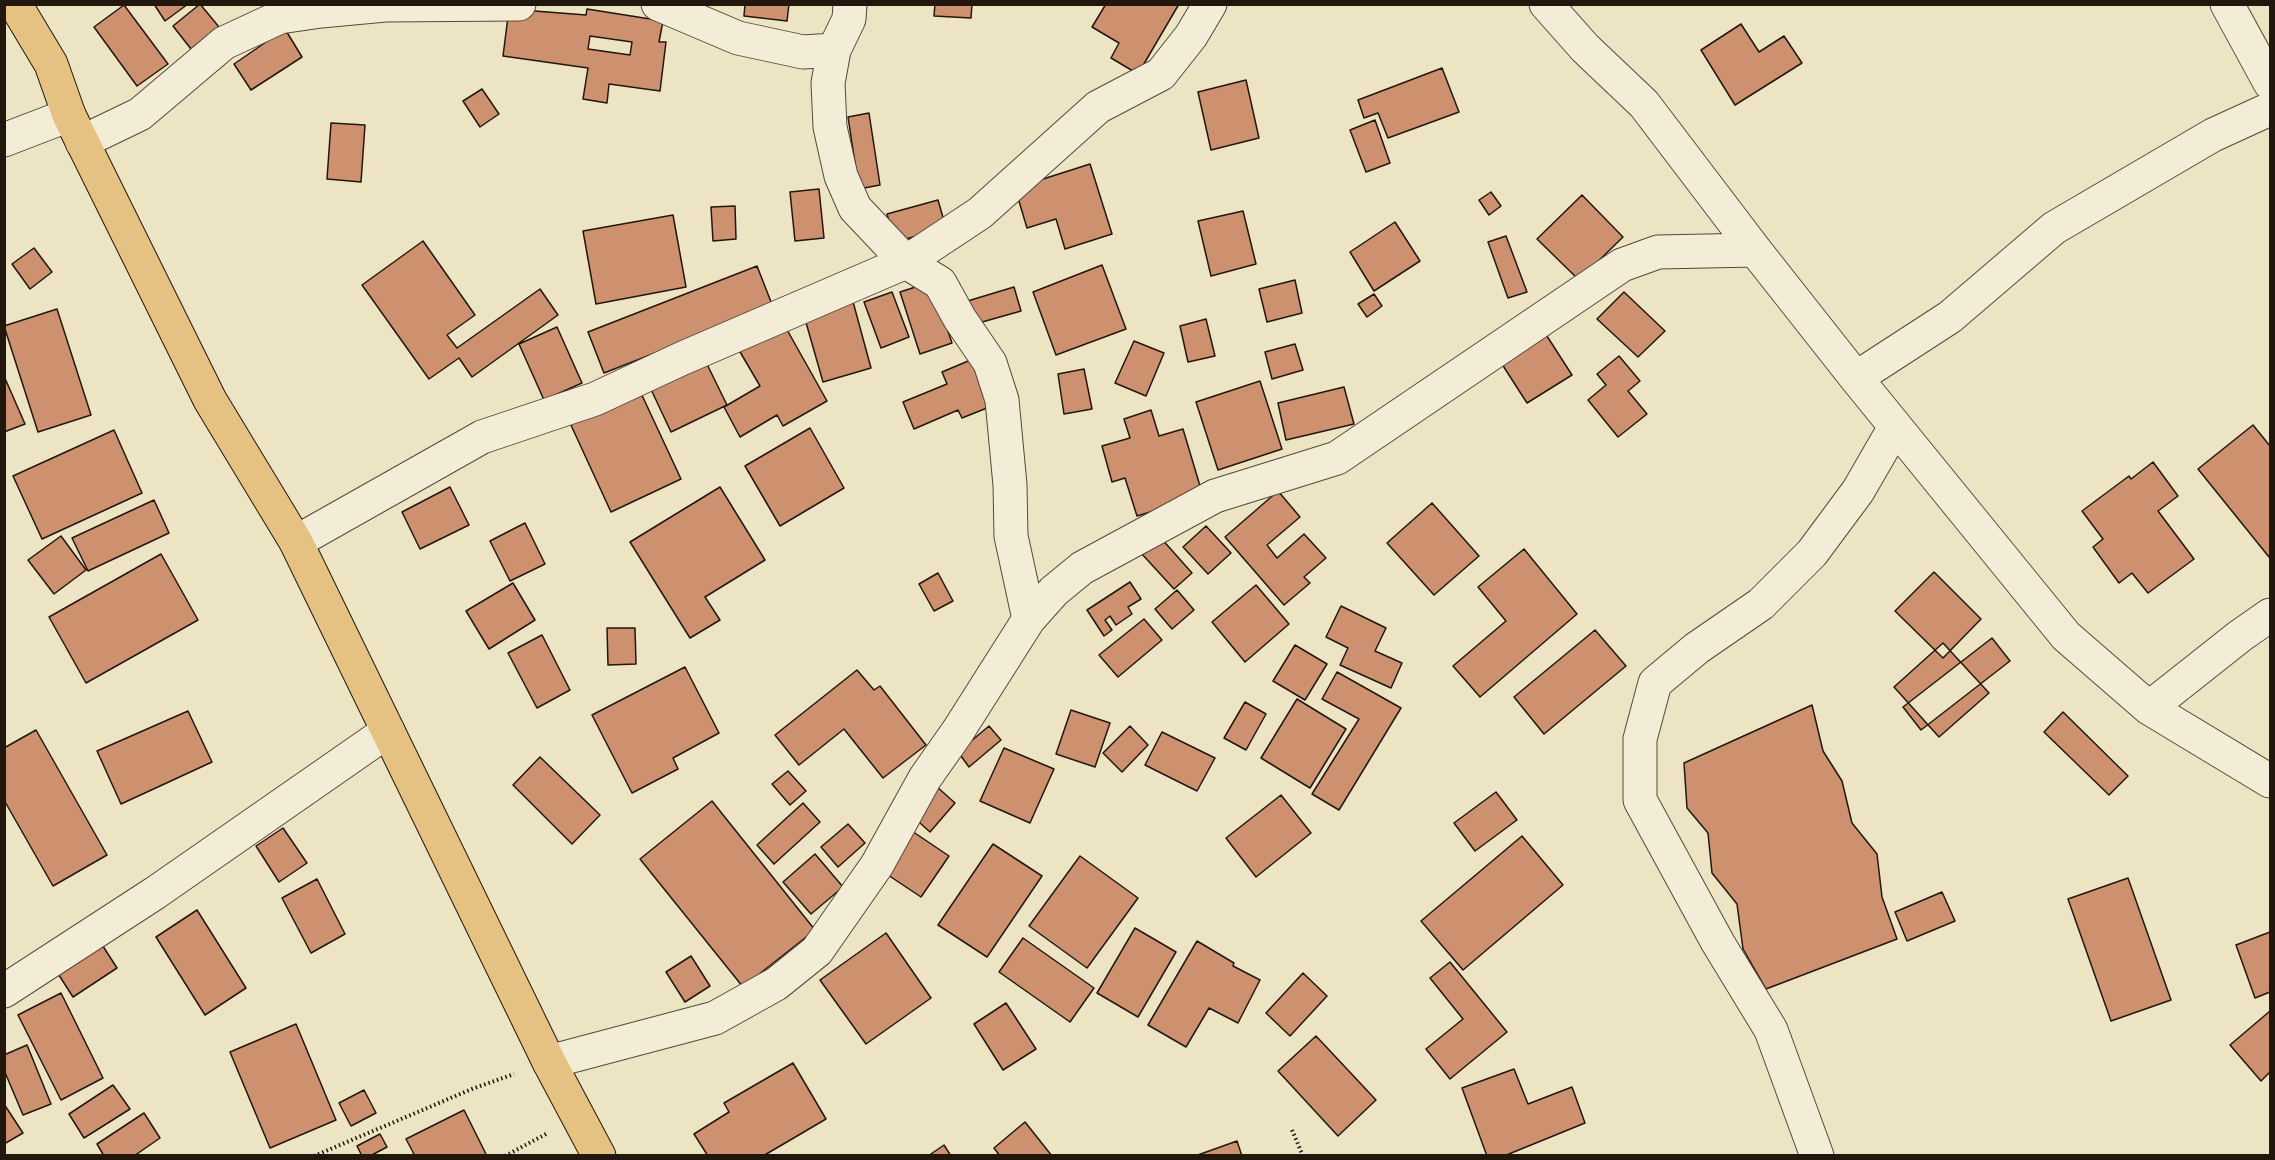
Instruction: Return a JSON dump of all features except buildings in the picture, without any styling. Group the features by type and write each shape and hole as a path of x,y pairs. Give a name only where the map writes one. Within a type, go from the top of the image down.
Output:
{"main road":[{"path":"15,4 51,63 75,128 210,400 296,542 549,1062 599,1155"}],"street":[{"path":"4,140 140,114 224,43 280,17 321,10 385,5 519,4"},
{"path":"658,4 738,38 803,52 834,50"},
{"path":"850,4 849,19 834,50 828,83 830,126 841,176 855,208 906,262 940,283 960,319 990,363 1002,400 1010,485 1011,536 1029,619"},
{"path":"296,542 482,437 595,399 683,358 906,262 980,213 1098,107 1161,74 1191,36 1210,4"},
{"path":"1545,4 1585,48 1644,104 1856,378 2066,636 2149,708 2271,781"},
{"path":"2226,4 2271,83"},
{"path":"1856,378 1950,317 2054,228 2213,135 2271,109"},
{"path":"549,1062 715,1018 776,984 817,951 877,865 925,778 958,731 1029,619 1054,591 1082,568 1215,496 1337,458 1622,265 1658,252 1755,250"},
{"path":"1816,1155 1771,1030 1718,944 1640,800 1640,739 1655,683 1697,648 1761,604 1812,554 1858,491 1895,427"},
{"path":"2149,708 2240,636 2271,615"},
{"path":"4,991 154,892 388,731"}],"path":[{"path":"314,1155 472,1089 549,1062"},
{"path":"504,1155 578,1117"},
{"path":"1292,1130 1303,1155"}]}
